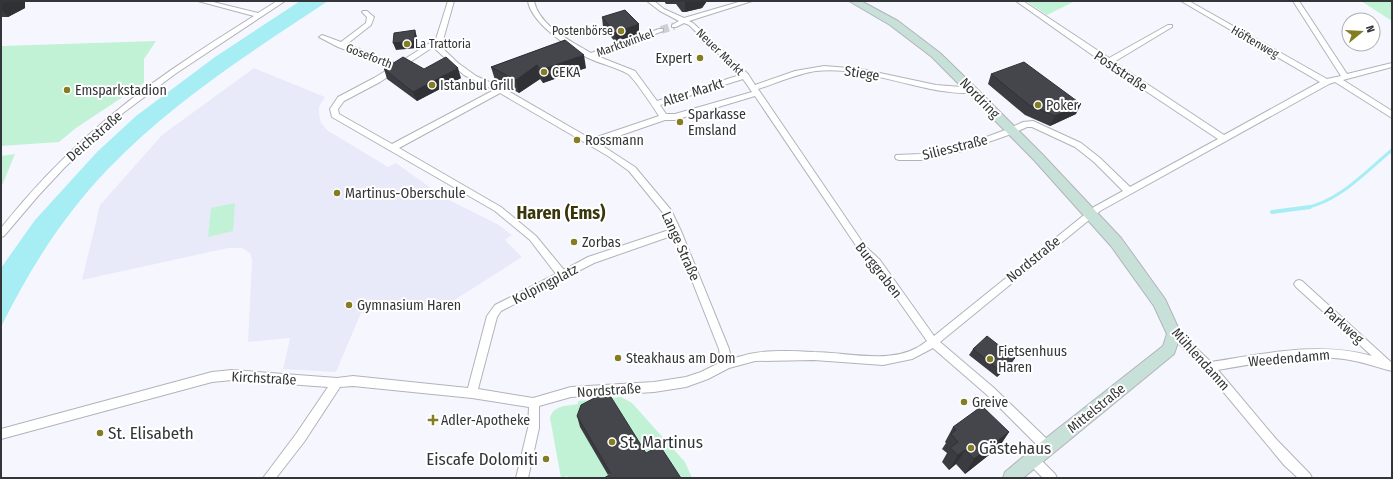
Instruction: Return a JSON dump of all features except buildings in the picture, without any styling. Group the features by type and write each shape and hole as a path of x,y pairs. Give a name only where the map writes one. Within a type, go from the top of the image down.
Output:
{"street":[{"path":"201,1 259,15"},
{"name":"Deichstraße","path":"1,234 32,196 72,154 113,118 161,81 282,1"},
{"path":"451,1 441,37 434,44 341,99 334,109 335,115 509,217 532,238 562,274"},
{"name":"Marktwinkel","path":"531,1 532,10 540,22 590,56 632,73 655,104"},
{"name":"Neuer Markt","path":"650,1 662,10 683,20 704,37 745,76 756,91"},
{"path":"674,26 683,20 749,1"},
{"name":"Nordring","path":"854,1 900,28 936,55 972,90 1011,132 1038,157 1091,214"},
{"name":"Poststraße","path":"1019,1 1224,139"},
{"name":"Höftenweg","path":"1184,1 1326,82"},
{"path":"1296,1 1345,76"},
{"name":"Goseforth","path":"341,45 369,24 371,17 365,12"},
{"path":"1108,62 1170,26"},
{"name":"Marktwinkel","path":"590,56 661,30"},
{"name":"Goseforth","path":"322,37 398,66"},
{"name":"Lange Straße","path":"434,44 441,48 449,58 467,74 481,83 500,90 591,142 632,170 650,189 668,212 677,232 724,349 727,364"},
{"name":"Nordstraße","path":"533,403 571,392 654,387 686,382 704,376 727,364 755,357 785,355 883,361 912,355 926,348 1091,214 1129,191 1326,82 1392,65"},
{"name":"Stiege","path":"756,91 804,72 823,68 889,77 956,90 972,90"},
{"name":"Alter Markt","path":"664,117 655,104 745,76"},
{"path":"1336,79 1392,115"},
{"path":"392,148 500,90"},
{"name":"Alter Markt","path":"591,142 664,117 675,117 756,91"},
{"name":"Burggraben","path":"756,91 862,248 877,263 933,342 990,391 1047,447"},
{"path":"1011,132 1026,124 1033,124 1078,145 1097,160 1129,191"},
{"name":"Siliesstraße","path":"899,157 921,157 963,148 1011,132"},
{"name":"Mühlendamm","path":"1091,214 1116,242 1140,274 1160,303 1174,334 1209,367 1268,438 1306,478"},
{"name":"Kolpingplatz","path":"472,393 492,316 498,308 591,260 677,232"},
{"name":"Parkweg","path":"1299,284 1391,366"},
{"name":"Mittelstraße","path":"1011,478 1047,447 1168,350 1174,334"},
{"name":"Weedendamm","path":"1209,367 1304,354 1339,354 1368,359 1391,366"},
{"name":"Kirchstraße","path":"1,434 212,377 232,375 337,383 353,381 472,393 533,403"},
{"path":"270,478 300,438 337,383"},
{"path":"522,478 532,441 536,408 533,403"},
{"path":"1033,460 1051,478"}],"shaded area":[{"path":"254,68 325,97 319,107 319,114 321,123 327,130 388,167 396,163 445,198 499,225 512,235 505,240 522,257 453,301 361,313 336,372 283,369 290,338 248,342 252,260 250,253 242,248 228,248 82,280 100,205 162,135"}],"green space":[{"path":"1026,1 1075,1 1047,15"},
{"path":"1361,1 1392,1 1392,21 1381,14 1381,12 1378,12"},
{"name":"Emsparkstadion","path":"156,41 144,59 144,83 76,128 59,142 1,146 1,46"},
{"path":"15,154 1,188 1,156"},
{"path":"235,203 233,231 208,237 211,208"},
{"path":"621,397 632,403 685,462 692,478 569,478 567,476 561,478 550,418 554,411 557,408 578,404 578,401"}],"water":[{"path":"300,1 328,1 241,59 185,100 132,145 107,170 76,206 48,244 23,285 1,327 1,268 35,220 97,152 136,116 215,57"}],"waterway":[{"path":"1307,207 1330,199 1352,185 1392,150"},
{"path":"1272,212 1307,207"}],"tunnel":[{"path":"661,30 674,26"}],"place":[{"name":"Postenbörse","path":"621,31"},
{"name":"La Trattoria","path":"407,44"},
{"name":"Expert","path":"700,58"},
{"name":"CEKA","path":"544,72"},
{"name":"Istanbul Grill","path":"432,85"},
{"name":"Emsparkstadion","path":"67,90"},
{"name":"Poker","path":"1038,105"},
{"name":"Sparkasse Emsland","path":"680,122"},
{"name":"Rossmann","path":"577,140"},
{"name":"Martinus-Oberschule","path":"337,193"},
{"name":"Zorbas","path":"574,242"},
{"name":"Gymnasium Haren","path":"349,305"},
{"name":"Steakhaus am Dom","path":"618,358"},
{"name":"Fietsenhuus Haren","path":"990,359"},
{"name":"Greive","path":"964,402"},
{"name":"Adler-Apotheke","path":"433,420"},
{"name":"St. Elisabeth","path":"100,433"},
{"name":"St. Martinus","path":"612,442"},
{"name":"Gästehaus","path":"971,448"},
{"name":"Eiscafe Dolomiti","path":"546,459"}],"district":[{"name":"Haren (Ems)","path":"561,213"}]}
